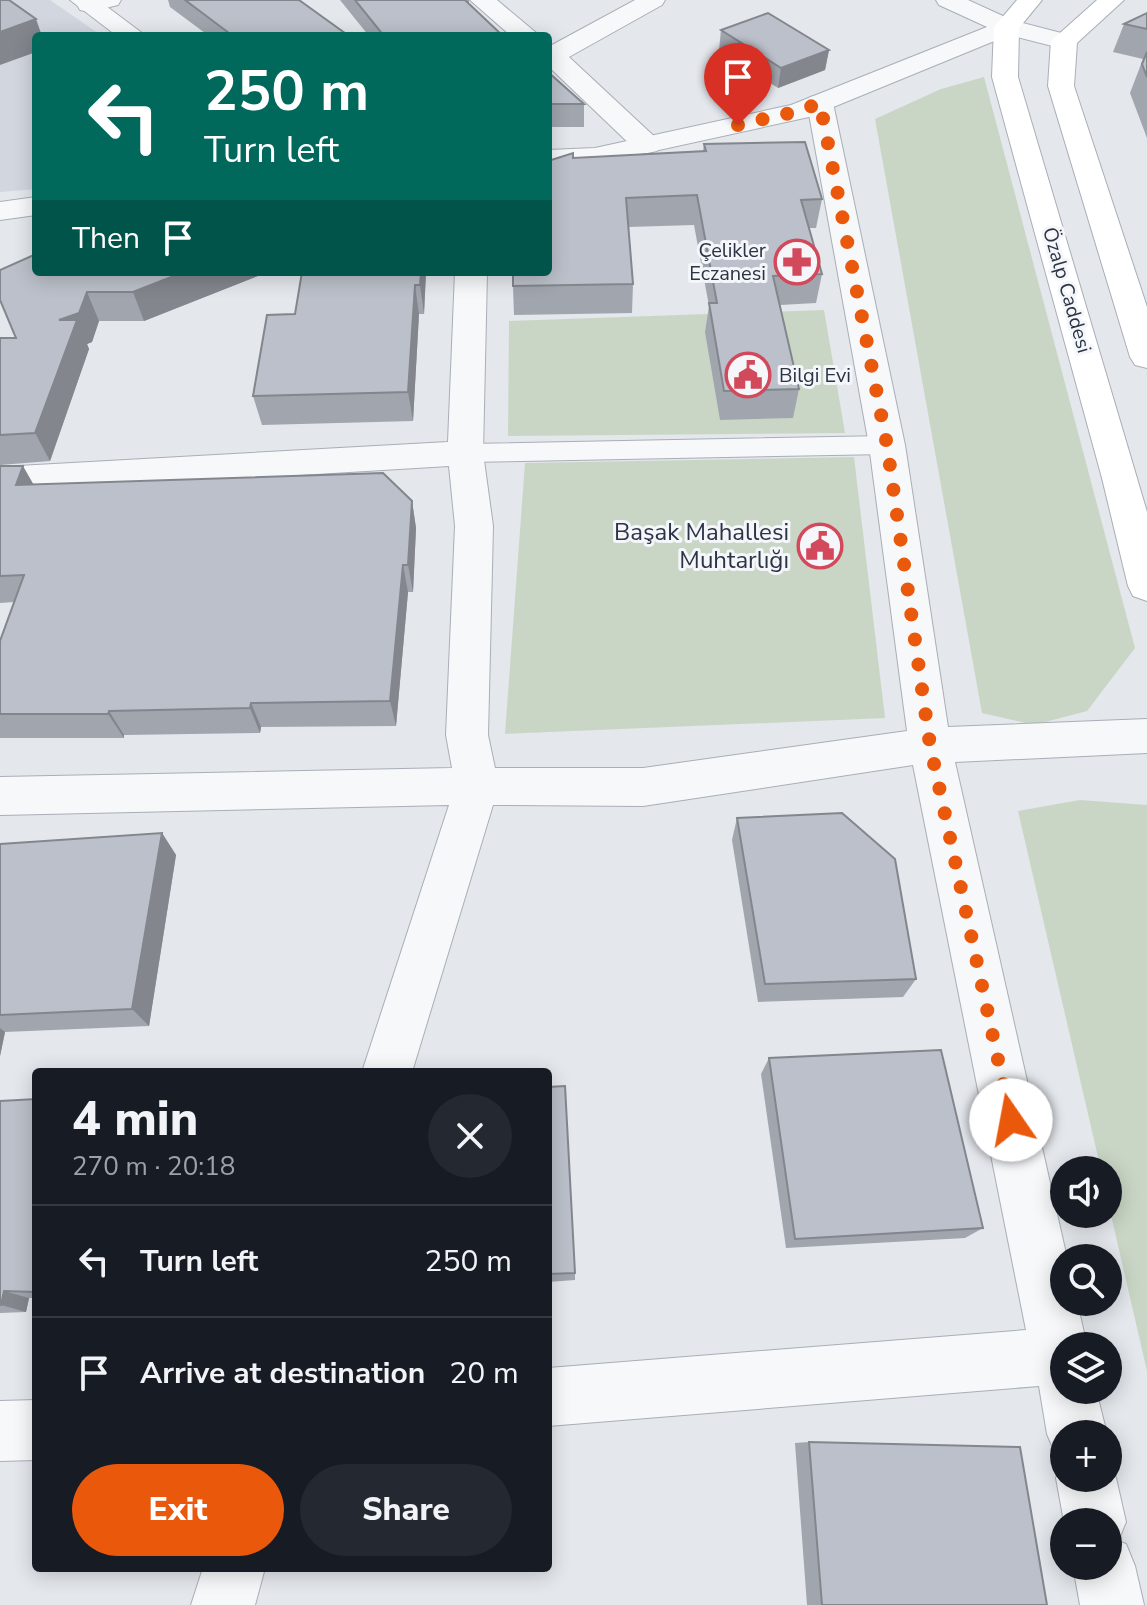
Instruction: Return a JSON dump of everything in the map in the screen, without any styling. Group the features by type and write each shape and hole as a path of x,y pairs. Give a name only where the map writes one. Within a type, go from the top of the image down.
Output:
{"main road":[{"path":"1007,27 1030,0"},
{"path":"1112,0 1064,41 1061,86 1147,357"},
{"name":"Özalp Caddesi","path":"1007,27 1005,77 1120,478 1147,586"}],"street":[{"path":"482,0 522,32"},
{"path":"552,53 653,0"},
{"path":"948,0 1007,27 1064,41"},
{"path":"93,2 128,32"},
{"path":"552,158 595,156 799,111 1007,27"},
{"path":"552,56 647,145"},
{"path":"820,103 887,445 930,745 1055,1332"},
{"path":"388,1068 477,786 467,735 474,526 465,453 471,276"},
{"path":"0,480 465,453 887,445"},
{"path":"0,796 477,786 643,787 930,745 1147,736"},
{"path":"552,1397 1050,1374"},
{"path":"0,1431 32,1430"},
{"path":"223,1605 233,1572"},
{"path":"1107,1580 1112,1605"}],"shaded area":[{"path":"0,0 50,0 96,32 32,32 32,189 0,192"}],"green space":[{"path":"984,77 1135,648 1087,711 1034,725 982,713 875,119 941,89"},
{"path":"824,310 845,433 508,436 509,321"},
{"path":"854,457 885,718 505,734 525,463"},
{"path":"1080,800 1147,805 1147,1371 1122,1263 1122,1244 1118,1244 1114,1228 1122,1228 1122,1156 1098,1156 1018,811"}],"building":[{"path":"0,0 9,0 36,19 0,32"},
{"path":"185,0 299,0 343,32 228,32"},
{"path":"355,0 465,0 499,32 381,32"},
{"path":"768,13 829,50 781,68 721,30"},
{"path":"1147,13 1147,29 1124,24"},
{"path":"1147,52 1147,77 1142,64"},
{"path":"552,76 584,104 552,104"},
{"path":"805,142 822,199 801,200 822,274 773,276 799,389 724,391 709,303 717,303 697,195 626,198 633,284 513,286 513,276 552,276 552,160 573,153 573,158 706,151 704,144"},
{"path":"32,256 32,276 174,276 133,292 87,292 79,313 59,320 77,320 35,433 0,435 0,338 16,338 0,300 0,270"},
{"path":"301,276 421,276 420,285 415,285 408,392 253,396 267,315 295,314"},
{"path":"0,466 23,466 16,485 383,473 412,501 408,565 403,565 390,701 251,703 250,708 109,711 108,714 0,714 0,641 24,575 0,576"},
{"path":"842,813 895,859 916,979 765,984 737,818"},
{"path":"162,833 132,1009 0,1015 0,844"},
{"path":"941,1050 983,1228 795,1239 769,1058"},
{"path":"565,1086 575,1273 552,1274 552,1087"},
{"path":"32,1099 32,1292 4,1291 1,1305 0,1305 0,1101"},
{"path":"809,1442 1020,1447 1047,1605 822,1605"}],"place":[{"name":"Çelikler Eczanesi","path":"797,262"},
{"name":"Bilgi Evi","path":"748,375"},
{"name":"Başak Mahallesi Muhtarlığı","path":"820,546"}],"route":[{"path":"738,125 820,103 887,445 930,745 1011,1120"}]}
